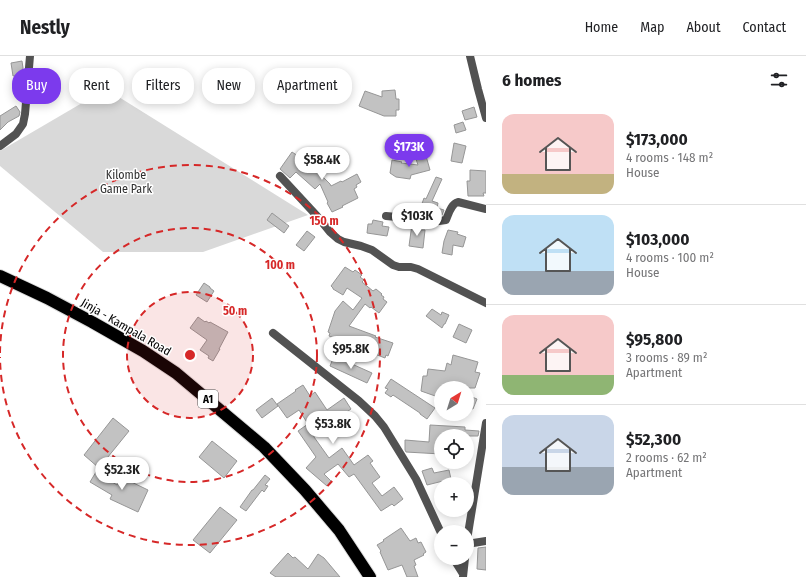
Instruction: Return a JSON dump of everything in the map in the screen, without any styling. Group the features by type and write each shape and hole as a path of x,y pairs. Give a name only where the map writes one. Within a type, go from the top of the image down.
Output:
{"highway":[{"name":"Jinja - Kampala Road","path":"0,276 47,298 92,322 143,351 176,373 264,447 306,490 339,530 370,577"}],"street":[{"path":"0,146 16,134 23,124 30,56"},
{"path":"470,56 486,118"},
{"path":"280,176 330,232 344,242 372,250 393,265 418,269 486,303"},
{"path":"386,216 439,221 446,220 452,206 458,202 486,209"},
{"path":"273,333 359,400 375,416 384,427 416,479 437,525"},
{"path":"469,525 486,423"},
{"path":"474,543 486,541"},
{"path":"457,565 463,575"},
{"path":"463,575 464,565"}],"green space":[{"name":"Kilombe Game Park","path":"124,100 308,215 203,252 103,252 0,166 0,151 80,104 124,104"}],"building":[{"path":"22,61 23,68 12,68 12,70 11,63"},
{"path":"395,90 396,99 399,99 399,110 396,110 396,116 384,116 359,106 365,91 382,97 382,91"},
{"path":"16,106 20,112 19,116 8,122 0,130 0,116"},
{"path":"474,107 477,117 465,120 462,111"},
{"path":"463,122 466,130 456,133 454,125"},
{"path":"454,143 466,146 462,163 451,161"},
{"path":"292,152 310,164 320,154 326,159 317,169 331,186 357,174 361,182 356,185 357,187 354,189 358,198 332,212 320,184 315,189 296,172 290,178 280,169"},
{"path":"426,156 430,170 411,175 410,179 396,177 390,173 392,160 402,162 401,163 418,165 416,159"},
{"path":"470,170 486,171 486,193 483,193 484,196 468,196 467,181 470,181"},
{"path":"436,177 442,179 432,201 438,203 437,208 444,210 442,215 419,212 424,198 426,199"},
{"path":"272,213 289,226 284,233 267,220"},
{"path":"373,220 383,222 382,226 389,227 387,236 367,233 368,224 372,224"},
{"path":"412,224 421,226 421,230 425,230 423,248 409,246"},
{"path":"448,230 458,232 457,234 466,237 463,247 453,245 452,255 442,253"},
{"path":"307,231 315,237 304,251 296,245"},
{"path":"345,267 353,272 355,270 362,275 360,277 364,280 362,282 373,291 376,289 382,294 381,295 384,297 383,299 387,302 379,313 365,304 349,326 393,343 388,356 386,355 385,358 329,336 330,333 328,332 335,311 343,301 353,310 362,298 347,288 343,295 331,286"},
{"path":"204,283 214,291 207,302 196,295"},
{"path":"432,309 441,315 442,312 449,315 442,328 426,316"},
{"path":"198,317 205,322 210,322 228,332 213,361 208,358 209,356 200,350 207,340 190,328"},
{"path":"459,324 472,330 466,343 453,337"},
{"path":"453,355 478,362 475,372 480,373 475,388 474,381 434,381 434,396 421,391 423,376 427,376 428,369 445,371 447,363 451,365"},
{"path":"334,356 372,373 367,383 330,366"},
{"path":"391,379 434,407 434,409 427,419 393,395 391,397 385,393 388,389 385,388"},
{"path":"303,385 310,396 315,392 327,410 344,398 351,409 312,434 329,458 342,448 354,465 368,455 373,461 370,463 380,477 372,483 382,496 394,487 403,499 394,506 392,504 381,511 354,474 349,477 338,464 324,474 331,481 327,486 306,468 316,457 298,431 308,424 299,410 287,418 277,404"},
{"path":"272,398 278,406 262,418 256,410"},
{"path":"474,398 477,399 474,406"},
{"path":"113,418 129,431 99,468 84,455"},
{"path":"430,425 465,427 465,429 434,429 434,454 406,452 405,450 405,440 429,442"},
{"path":"474,431 479,431 478,436 474,436"},
{"path":"212,441 237,461 224,478 199,457"},
{"path":"432,468 434,473 449,470 451,477 434,477 434,483 427,485 422,471"},
{"path":"96,472 117,485 121,477 148,490 138,512 110,499 112,495 90,482"},
{"path":"265,475 270,479 265,485 268,486 264,492 262,490 246,511 240,507"},
{"path":"220,507 237,520 210,553 193,540"},
{"path":"401,528 410,541 416,538 418,543 421,542 426,552 423,554 424,555 414,560 416,565 414,566 418,577 407,577 402,565 388,570 380,552 381,551 377,545"},
{"path":"486,547 486,570 477,569 478,548"},
{"path":"288,553 293,558 295,557 308,569 318,554 324,558 340,577 276,577 270,573"}]}
